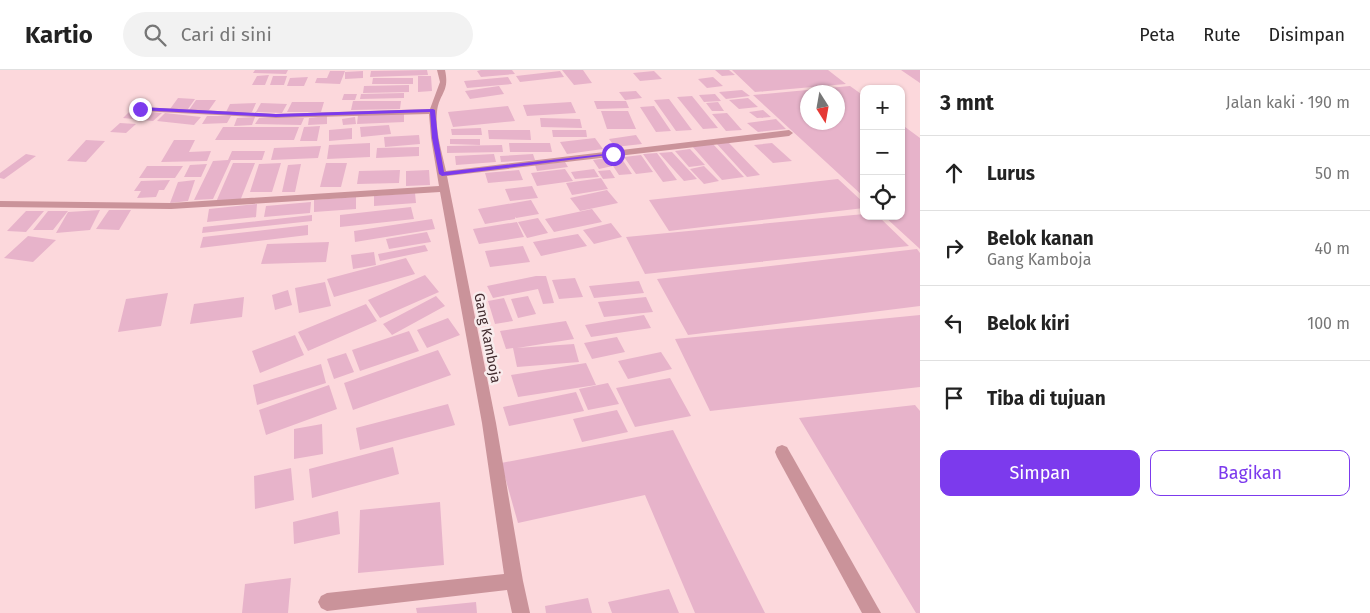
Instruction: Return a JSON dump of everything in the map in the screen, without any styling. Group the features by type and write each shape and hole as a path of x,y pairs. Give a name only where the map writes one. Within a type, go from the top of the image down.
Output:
{"street":[{"name":"Gang Kamboja","path":"441,70 444,82 433,110 435,138 489,423 514,582 522,613"},
{"path":"140,109 276,116 433,110"},
{"path":"442,174 789,132"},
{"path":"0,204 171,206 444,189"},
{"path":"782,452 872,613"},
{"path":"327,602 514,582"}],"building":[{"path":"255,70 288,70 286,74 253,73"},
{"path":"427,70 428,75 370,77 371,71"},
{"path":"512,70 515,74 481,77 477,71"},
{"path":"562,70 583,70 592,83 574,85"},
{"path":"715,70 729,70 735,75 722,76"},
{"path":"732,70 828,70 846,84 800,85 800,88 755,92"},
{"path":"901,70 920,70 920,83"},
{"path":"330,71 345,71 340,84 315,83 317,78 327,78"},
{"path":"363,71 363,78 345,79 345,72"},
{"path":"560,71 564,77 520,82 516,76"},
{"path":"654,71 662,79 640,81 633,73"},
{"path":"269,75 265,85 252,85 257,76"},
{"path":"273,76 287,76 284,85 270,85"},
{"path":"418,76 431,76 432,91 418,92"},
{"path":"308,77 304,86 287,86 290,78"},
{"path":"508,77 512,84 467,88 464,81"},
{"path":"713,77 723,86 707,88 698,79"},
{"path":"373,78 413,78 413,84 372,84"},
{"path":"409,85 409,92 363,93 364,86"},
{"path":"499,86 504,94 470,99 465,91"},
{"path":"845,86 850,86 860,93 860,193 753,95 800,91 800,130 845,130"},
{"path":"742,90 750,96 726,99 719,92"},
{"path":"636,91 642,98 625,100 619,92"},
{"path":"404,93 404,98 360,99 361,94"},
{"path":"344,94 357,94 355,100 342,100"},
{"path":"715,94 721,101 704,102 699,95"},
{"path":"692,96 718,128 703,129 677,97"},
{"path":"178,98 195,99 188,109 170,109"},
{"path":"748,98 758,107 739,109 729,100"},
{"path":"669,99 692,130 676,131 654,100"},
{"path":"196,100 216,100 209,110 189,110"},
{"path":"353,101 401,101 400,109 351,110"},
{"path":"594,101 626,101 629,108 597,109"},
{"path":"292,102 324,102 321,112 287,112"},
{"path":"571,102 576,113 527,116 523,105"},
{"path":"718,102 724,111 712,111 706,103"},
{"path":"256,103 252,112 226,112 230,104"},
{"path":"261,103 287,104 282,113 256,112"},
{"path":"508,106 515,121 453,127 448,112"},
{"path":"654,106 671,131 656,132 640,107"},
{"path":"131,110 162,113 153,121 123,118"},
{"path":"763,110 771,117 757,118 749,112"},
{"path":"601,111 628,111 636,129 607,129"},
{"path":"165,113 201,117 194,125 157,121"},
{"path":"404,113 404,122 357,124 358,115"},
{"path":"727,113 742,130 726,131 712,114"},
{"path":"207,116 231,116 227,123 202,124"},
{"path":"327,116 327,124 308,125 309,118"},
{"path":"255,117 252,125 234,126 237,118"},
{"path":"355,117 356,124 343,125 342,119"},
{"path":"259,118 304,118 301,125 255,124"},
{"path":"540,118 580,119 582,128 541,127"},
{"path":"776,119 786,129 758,132 747,123"},
{"path":"120,123 136,124 126,133 110,132"},
{"path":"389,125 391,134 361,137 360,127"},
{"path":"320,126 317,141 300,141 304,127"},
{"path":"223,127 299,127 294,140 215,140"},
{"path":"905,127 920,138 920,249 888,220 905,220"},
{"path":"352,128 352,139 329,141 329,130"},
{"path":"481,128 482,135 452,135 451,129"},
{"path":"488,130 530,130 531,140 489,139"},
{"path":"552,130 586,130 587,137 553,137"},
{"path":"419,135 420,144 385,147 384,137"},
{"path":"636,135 642,144 615,147 609,139"},
{"path":"595,138 603,149 567,154 560,142"},
{"path":"450,139 480,139 480,145 450,144"},
{"path":"86,140 105,141 86,162 67,161"},
{"path":"174,140 195,140 189,152 211,151 207,161 161,162"},
{"path":"728,142 760,175 747,177 716,143"},
{"path":"370,143 370,157 327,159 329,145"},
{"path":"509,143 550,143 552,152 510,152"},
{"path":"712,143 744,177 722,180 692,146"},
{"path":"772,143 792,161 773,163 754,145"},
{"path":"502,145 503,152 447,153 447,146"},
{"path":"321,146 318,158 271,160 274,148"},
{"path":"419,147 419,156 376,158 377,148"},
{"path":"690,149 705,165 689,167 675,151"},
{"path":"232,151 265,151 262,160 231,160 213,199 194,200 213,161 228,160"},
{"path":"672,152 697,179 684,181 659,153"},
{"path":"657,153 677,180 663,182 643,154"},
{"path":"26,154 36,156 4,179 0,178 0,173"},
{"path":"494,154 496,162 456,165 455,156"},
{"path":"533,154 535,160 501,162 500,156"},
{"path":"641,155 653,172 636,174 624,157"},
{"path":"620,156 632,174 619,175 613,166 599,169 593,160"},
{"path":"565,162 568,167 537,171 535,165"},
{"path":"233,163 255,163 240,201 216,202"},
{"path":"281,163 272,192 250,192 259,164"},
{"path":"326,163 347,163 341,187 320,187"},
{"path":"207,164 201,177 184,177 190,165"},
{"path":"301,164 295,192 282,192 288,165"},
{"path":"147,166 183,166 175,178 139,178"},
{"path":"704,166 719,181 704,184 690,169"},
{"path":"565,169 573,181 537,186 531,173"},
{"path":"594,169 599,177 575,179 571,172"},
{"path":"400,170 399,183 357,184 359,171"},
{"path":"429,170 430,185 406,186 406,171"},
{"path":"519,170 523,180 488,183 485,173"},
{"path":"610,170 615,178 603,179 598,171"},
{"path":"601,178 608,189 572,195 566,183"},
{"path":"838,179 860,199 860,208 669,231 649,200"},
{"path":"170,180 164,190 159,190 156,197 137,198 141,191 134,191 141,181"},
{"path":"195,180 188,201 170,203 178,182"},
{"path":"532,186 538,198 510,201 505,189"},
{"path":"607,190 618,203 580,211 570,198"},
{"path":"415,193 416,203 374,206 374,196"},
{"path":"356,197 356,209 314,212 314,200"},
{"path":"531,200 539,214 485,224 478,209"},
{"path":"311,202 310,213 264,217 266,206"},
{"path":"257,204 256,217 207,222 209,209"},
{"path":"411,207 414,219 340,227 340,215"},
{"path":"592,209 602,222 554,232 545,219"},
{"path":"100,210 90,230 56,233 68,212"},
{"path":"109,210 131,210 119,230 96,229"},
{"path":"26,211 44,211 26,232 7,231"},
{"path":"48,211 68,211 53,230 33,230"},
{"path":"860,214 860,220 882,220 909,246 645,274 626,237"},
{"path":"312,215 312,221 202,233 203,227"},
{"path":"538,218 548,233 527,238 518,222"},
{"path":"432,219 435,229 355,242 354,231"},
{"path":"517,222 524,237 479,244 473,229"},
{"path":"611,223 622,237 594,244 583,230"},
{"path":"308,225 308,235 200,248 203,237"},
{"path":"427,232 431,242 389,249 386,239"},
{"path":"578,234 587,246 541,256 533,242"},
{"path":"28,236 56,240 33,262 4,258"},
{"path":"329,242 326,262 261,264 267,244"},
{"path":"425,245 428,251 380,261 378,254"},
{"path":"523,246 530,262 490,267 485,251"},
{"path":"917,249 920,253 920,306 688,335 657,279"},
{"path":"374,252 376,265 353,269 351,255"},
{"path":"406,258 415,274 334,297 327,279"},
{"path":"425,275 439,292 380,318 368,300"},
{"path":"536,276 546,276 554,303 543,304 538,289 493,298 487,286"},
{"path":"575,278 583,297 559,299 552,280"},
{"path":"639,281 644,293 594,298 589,286"},
{"path":"325,282 331,306 299,313 295,288"},
{"path":"288,290 292,305 275,310 272,295"},
{"path":"168,293 161,326 118,332 126,299"},
{"path":"436,296 445,306 392,335 383,324"},
{"path":"528,296 536,314 518,318 511,299"},
{"path":"244,297 242,317 190,324 194,304"},
{"path":"646,297 653,312 604,317 598,302"},
{"path":"504,298 513,321 495,324 488,301"},
{"path":"366,304 377,321 308,351 298,332"},
{"path":"644,315 651,328 591,337 585,325"},
{"path":"920,315 920,387 710,411 675,339"},
{"path":"448,318 460,335 427,348 417,330"},
{"path":"566,321 574,339 517,348 574,344 579,362 517,367 513,348 506,349 500,331"},
{"path":"409,331 419,351 360,371 352,350"},
{"path":"295,335 304,355 260,373 252,351"},
{"path":"617,337 625,352 592,359 584,343"},
{"path":"438,350 451,375 353,410 344,383"},
{"path":"661,352 672,369 628,379 618,361"},
{"path":"346,353 354,372 334,379 327,359"},
{"path":"586,363 596,385 518,397 511,375"},
{"path":"321,364 326,383 257,405 253,385"},
{"path":"670,378 691,416 635,427 616,388"},
{"path":"608,383 619,404 588,410 579,389"},
{"path":"329,385 337,409 266,435 259,410"},
{"path":"576,392 584,411 509,426 503,407"},
{"path":"448,404 455,425 360,450 356,428"},
{"path":"915,405 920,411 920,613 916,613 799,418"},
{"path":"617,410 628,432 582,442 573,419"},
{"path":"322,424 323,454 294,459 294,429"},
{"path":"673,430 765,613 695,613 645,495 518,523 501,463"},
{"path":"393,447 399,474 312,498 309,469"},
{"path":"291,468 294,500 255,509 254,476"},
{"path":"440,502 444,565 358,573 360,510"},
{"path":"338,511 340,534 294,544 293,522"},
{"path":"291,578 288,613 242,613 245,584"},
{"path":"669,589 679,613 612,613 608,602"},
{"path":"588,598 592,613 546,613 545,606"},
{"path":"476,602 477,613 417,613 416,608"}],"route":[{"path":"140,109 242,116 311,116 433,110 435,138 442,174 613,154"}]}
